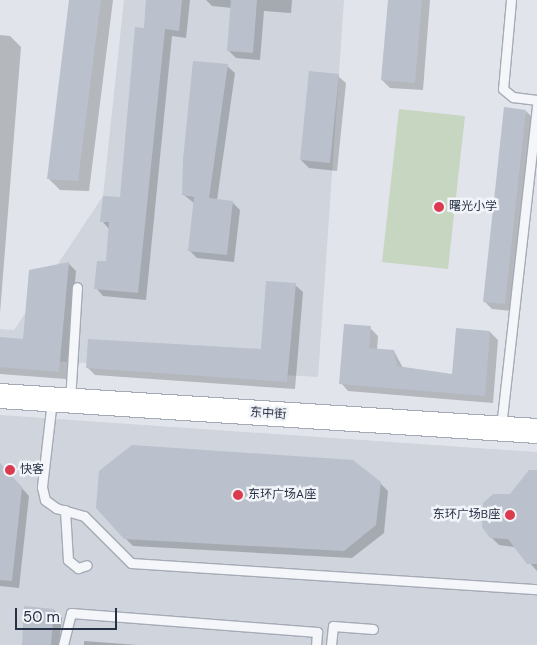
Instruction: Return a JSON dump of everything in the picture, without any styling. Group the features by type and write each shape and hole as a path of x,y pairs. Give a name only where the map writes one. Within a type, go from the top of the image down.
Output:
{"street":[{"name":"东中街","path":"0,396 537,431"}],"lane":[{"path":"511,0 503,89 513,97 537,100"},
{"path":"501,430 537,104"},
{"path":"77,287 61,400 42,487 45,500 65,510 84,516 131,564 537,589"},
{"path":"65,510 68,560 78,568 87,565"},
{"path":"62,645 71,613 317,632 316,645"},
{"path":"331,645 333,626 373,629"}],"shaded area":[{"path":"124,0 344,0 318,377 0,358 0,329 14,330 103,196"},
{"path":"0,415 537,452 537,645 0,645"}],"green space":[{"path":"399,109 465,116 448,269 382,262"}],"building":[{"path":"69,0 101,0 78,181 47,179"},
{"path":"146,0 182,0 179,31 165,29 138,293 94,289 97,261 106,261 109,222 100,222 103,196 120,197 135,27 144,28"},
{"path":"231,0 257,0 253,53 227,51"},
{"path":"388,0 422,0 415,83 381,80"},
{"path":"193,61 228,64 209,198 233,201 227,255 188,251 194,197 182,195 183,159"},
{"path":"309,71 339,74 330,163 300,160"},
{"path":"504,107 526,110 505,304 483,302"},
{"path":"69,262 59,372 0,367 0,337 23,339 29,270"},
{"path":"266,281 296,283 287,382 86,368 88,339 261,349"},
{"path":"344,324 371,326 369,348 394,350 397,366 452,374 456,328 490,331 485,396 339,384"},
{"name":"东环广场A座","path":"132,445 353,460 381,482 376,525 344,551 124,539 96,508 99,471"},
{"path":"0,463 22,487 12,581 0,580"},
{"name":"东环广场B座","path":"529,470 537,470 537,564 527,564 508,539 490,538 482,527 483,503 493,494 510,494"},
{"path":"24,606 54,609 51,645 22,645"}],"place":[{"name":"曙光小学","path":"439,207"},
{"name":"快客","path":"10,470"},
{"name":"东环广场A座","path":"238,495"},
{"name":"东环广场B座","path":"510,515"}]}
